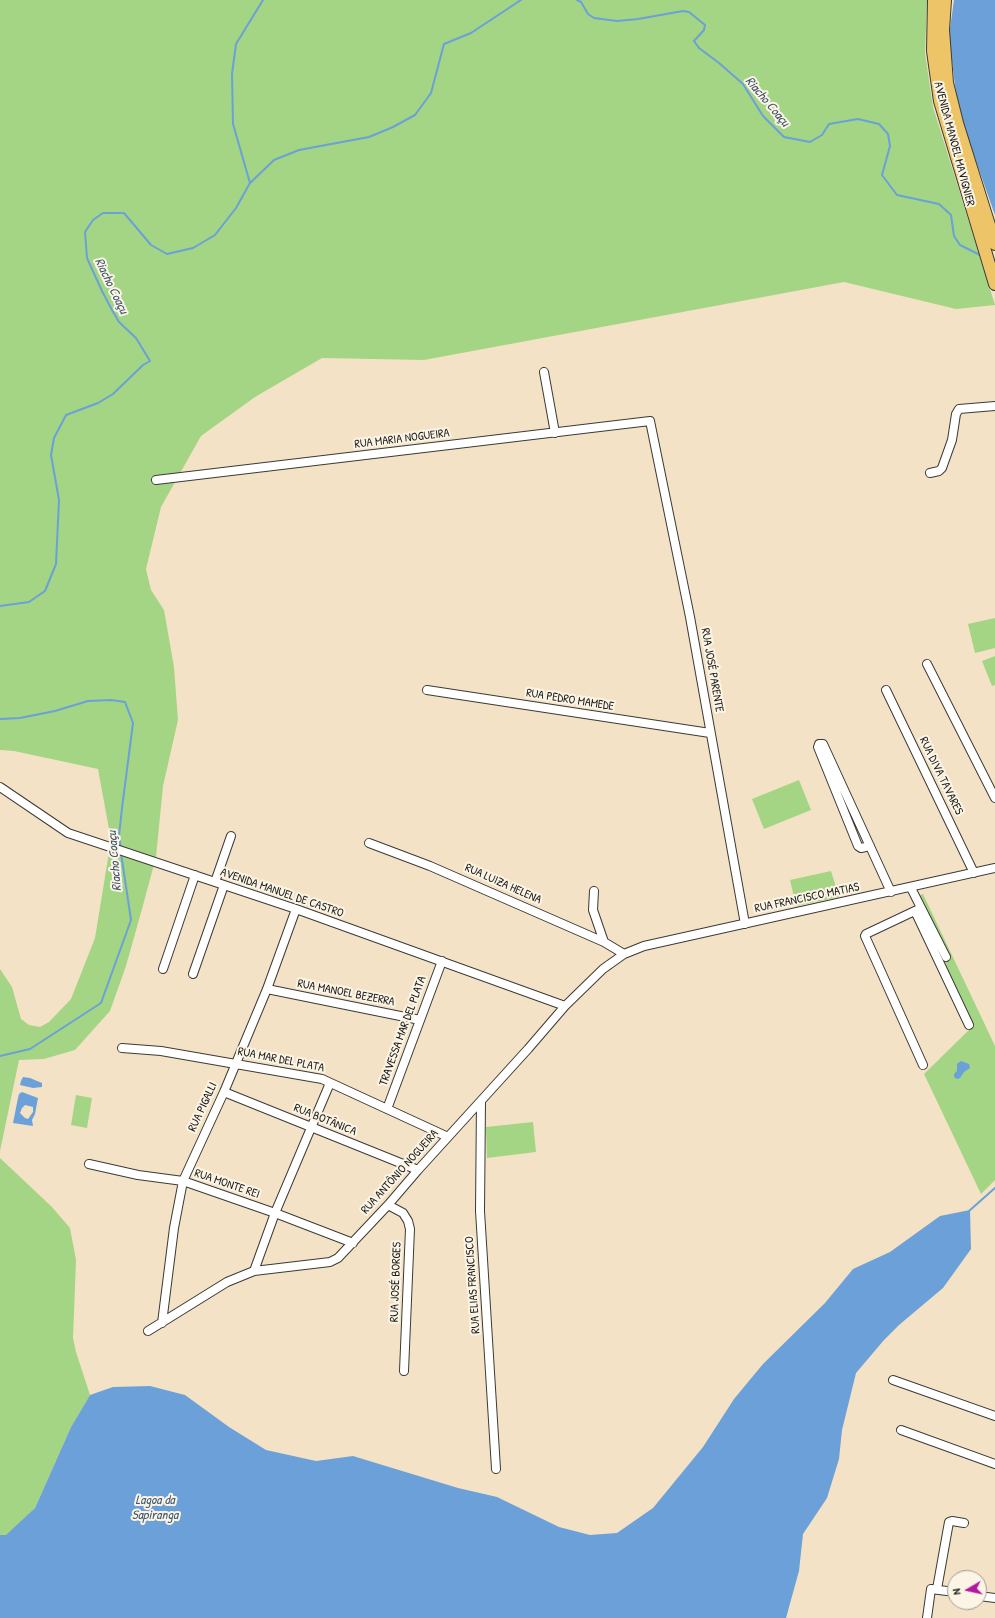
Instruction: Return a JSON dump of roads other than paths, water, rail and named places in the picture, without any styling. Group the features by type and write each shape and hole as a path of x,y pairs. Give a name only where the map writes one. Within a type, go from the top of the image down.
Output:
{"highway":[{"name":"AVENIDA MANOEL MAVIGNIER","path":"934,0 933,51 937,85 943,113 995,284"},
{"name":"AVENIDA MANOEL MAVIGNIER","path":"945,0 943,30 947,83 957,123 995,244"}],"street":[{"path":"544,372 555,433"},
{"path":"930,473 939,472 942,468 952,440 957,411 964,408 995,406"},
{"name":"RUA MARIA NOGUEIRA","path":"156,480 650,421"},
{"name":"RUA JOSÉ PARENTE","path":"650,421 690,617 745,924"},
{"path":"927,664 995,798"},
{"name":"RUA PEDRO MAMEDE","path":"427,690 710,733"},
{"name":"RUA DIVA TAVARES","path":"886,690 974,873"},
{"path":"870,846 861,848 858,846 818,747 820,743 823,744 870,846 891,892"},
{"name":"AVENIDA MANUEL DE CASTRO","path":"0,788 68,832 296,909 565,1006"},
{"path":"215,882 231,836"},
{"name":"RUA LUIZA HELENA","path":"369,843 430,866 604,942 624,954"},
{"name":"RUA FRANCISCO MATIAS","path":"624,954 644,946 911,888 995,868"},
{"path":"163,969 195,875"},
{"path":"193,974 224,885"},
{"path":"911,888 918,909 968,1026"},
{"path":"594,891 593,910 604,942"},
{"name":"RUA PIGALLI","path":"162,1323 174,1228 183,1181 224,1092 267,989 296,909"},
{"path":"918,909 946,957"},
{"path":"918,909 866,934 865,936 924,1064"},
{"name":"RUA ANTÔNIO NOGUEIRA","path":"148,1331 227,1282 254,1271 334,1260 353,1243 388,1205 565,1006 603,969 624,954"},
{"name":"TRAVESSA MAR DEL PLATA","path":"387,1108 442,961"},
{"name":"RUA MANOEL BEZERRA","path":"267,989 420,1020"},
{"name":"RUA MAR DEL PLATA","path":"122,1048 161,1051 313,1077 387,1108 448,1138"},
{"path":"254,1271 275,1213 330,1083"},
{"name":"RUA BOTÂNICA","path":"224,1092 418,1170"},
{"name":"RUA ELIAS FRANCISCO","path":"481,1101 480,1211 496,1468"},
{"name":"RUA MONTE REI","path":"89,1164 138,1175 183,1181 275,1213 353,1243"},
{"name":"RUA JOSÉ BORGES","path":"388,1205 403,1213 408,1221 410,1229 404,1372"},
{"path":"893,1380 995,1416"},
{"path":"902,1430 995,1464"},
{"path":"927,1618 949,1522 964,1523"},
{"path":"934,1589 947,1591"}],"water":[{"path":"954,0 995,0 995,215 958,110 949,36"},
{"path":"961,1061 969,1064 970,1068 957,1079 954,1077 954,1074 957,1071 957,1064"},
{"path":"23,1077 42,1083 42,1087 33,1088 20,1085"},
{"path":"22,1092 38,1098 35,1114 32,1120 33,1126 13,1123 19,1094","holes":["25,1105 33,1107 33,1112 28,1119 20,1113"]},
{"name":"Lagoa da Sapiranga","path":"970,1210 971,1249 943,1288 899,1325 856,1373 842,1430 839,1459 827,1498 803,1534 799,1571 786,1618 0,1618 0,1535 6,1535 35,1508 71,1427 90,1395 113,1387 150,1386 185,1395 229,1427 266,1450 316,1461 353,1456 458,1488 497,1497 559,1527 590,1535 617,1533 653,1508 703,1447 734,1399 763,1364 825,1303 853,1269 890,1252 940,1216"}],"waterway":[{"path":"250,183 233,124 232,74 236,44 263,0"},
{"name":"Riacho Coaçu","path":"0,606 29,602 45,591 56,564 59,500 51,455 54,438 66,415 98,403 113,394 143,365 150,361 136,338 119,322 102,291 87,258 85,232 93,220 103,213 124,213 151,245 167,254 193,248 215,235 236,208 250,183 274,160 299,150 369,137 393,127 415,115 431,93 444,44 471,33 521,0"},
{"name":"Riacho Coaçu","path":"577,0 581,2 588,14 594,18 617,21 683,11 689,12 705,25 704,30 694,41 699,48 743,84 763,116 784,137 810,142 822,135 829,124 858,119 879,124 888,134 890,146 882,175 897,195 939,204 951,215 954,236 960,245 982,256"},
{"name":"Riacho Coaçu","path":"0,719 20,718 55,711 88,701 111,700 125,702 133,723 119,836 121,849"},
{"name":"Riacho Coaçu","path":"0,1056 30,1049 101,1003 131,920 121,853"},
{"path":"969,1211 995,1188"}]}
